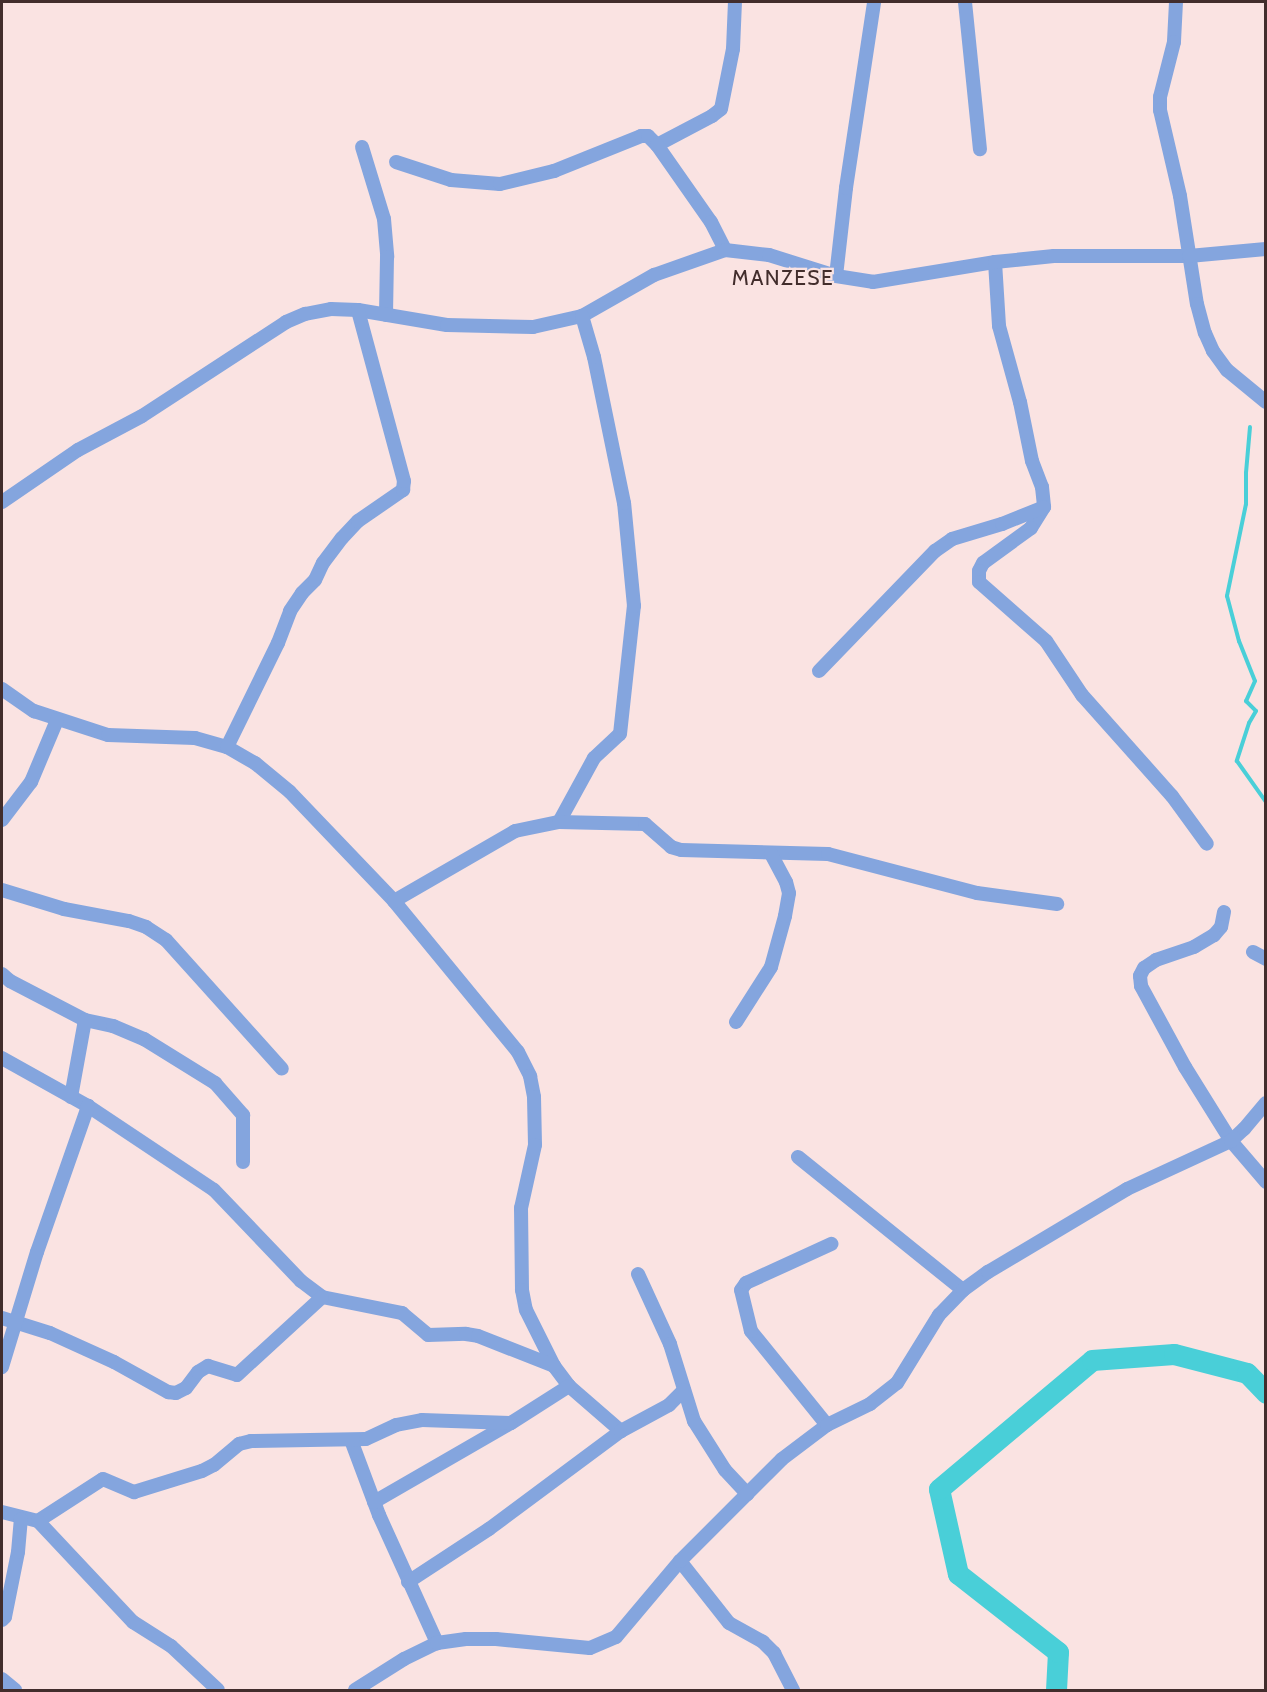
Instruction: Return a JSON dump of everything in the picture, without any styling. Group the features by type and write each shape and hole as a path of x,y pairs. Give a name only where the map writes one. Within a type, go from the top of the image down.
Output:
{"street":[{"path":"657,145 721,109 733,49 735,2"},
{"path":"836,276 846,188 874,2"},
{"path":"965,2 980,149"},
{"path":"1176,2 1174,42 1160,97 1160,110 1180,196 1188,256 1205,333 1213,351 1227,370 1266,402"},
{"path":"396,162 451,180 500,184 554,171 641,136 648,136 657,145 711,222 725,250"},
{"path":"362,147 384,219 387,257 386,315"},
{"path":"2,502 78,450 142,416 286,322 305,314 331,309 358,310 447,325 533,327 582,316 654,275 725,250 769,255 836,276 873,282 1054,255 1188,256 1266,249"},
{"path":"995,262 999,326 1020,402 1032,461 1042,487 1044,507 1031,528 984,562 979,571 980,582 1046,641 1082,695 1172,796 1207,844"},
{"path":"227,747 278,643 290,611 302,593 358,521 403,490 404,481 358,310"},
{"path":"559,822 594,758 620,734 634,606 624,503 594,357 582,316"},
{"path":"819,671 935,551 952,539 1002,524 1044,507"},
{"path":"2,689 34,711 108,735 195,738 227,747 255,764 290,792 394,901 518,1053 530,1076 534,1097 535,1145 521,1208 522,1290 536,1331 554,1366 569,1386 621,1431"},
{"path":"2,820 31,782 57,720"},
{"path":"394,901 515,831 559,822 645,824 671,847 681,850 828,854 977,893 1057,904"},
{"path":"736,1022 771,967 785,916 789,893 786,882 771,854"},
{"path":"2,890 64,909 129,921 146,927 166,940 282,1069"},
{"path":"1224,912 1221,927 1214,934 1194,947 1156,960 1144,968 1140,976 1141,986 1185,1067 1231,1141 1266,1182"},
{"path":"2,974 10,981 85,1020 112,1026 144,1039 215,1083 243,1115 243,1162"},
{"path":"71,1097 85,1020"},
{"path":"2,1058 88,1106 214,1190 301,1281 322,1297 402,1313 428,1335 478,1336 554,1366"},
{"path":"355,1690 404,1659 437,1643 486,1639 590,1648 602,1645 616,1637 680,1561 782,1460 827,1425 885,1395 897,1383 939,1315 963,1290 988,1272 1127,1189 1231,1141 1266,1103"},
{"path":"2,1367 37,1252 88,1106"},
{"path":"798,1157 963,1290"},
{"path":"827,1425 751,1331 741,1290 746,1283 831,1244"},
{"path":"638,1274 670,1344 694,1421 725,1470 747,1494"},
{"path":"2,1318 50,1333 114,1362 168,1392 176,1393 186,1388 198,1372 208,1366 237,1375 322,1297"},
{"path":"374,1502 511,1424 569,1386"},
{"path":"408,1582 489,1529 621,1431 669,1405 684,1390"},
{"path":"2,1512 21,1519 38,1521 103,1479 134,1492 202,1471 214,1465 239,1444 251,1441 366,1439 396,1425 422,1420 511,1424"},
{"path":"351,1440 374,1502 437,1643"},
{"path":"2,1620 5,1617 18,1552 21,1519"},
{"path":"38,1521 133,1622 171,1646 218,1690"},
{"path":"680,1561 729,1623 763,1642 774,1653 793,1690"},
{"path":"2,1679 15,1690"}],"waterway":[{"path":"1250,427 1246,504 1227,596 1239,641 1255,681 1246,701 1256,711 1249,723 1237,761 1266,802"},
{"path":"1056,1690 1058,1652 958,1574 939,1489 1092,1360 1174,1354 1247,1373 1266,1393"}],"district":[{"name":"MANZESE","path":"783,278"}]}
